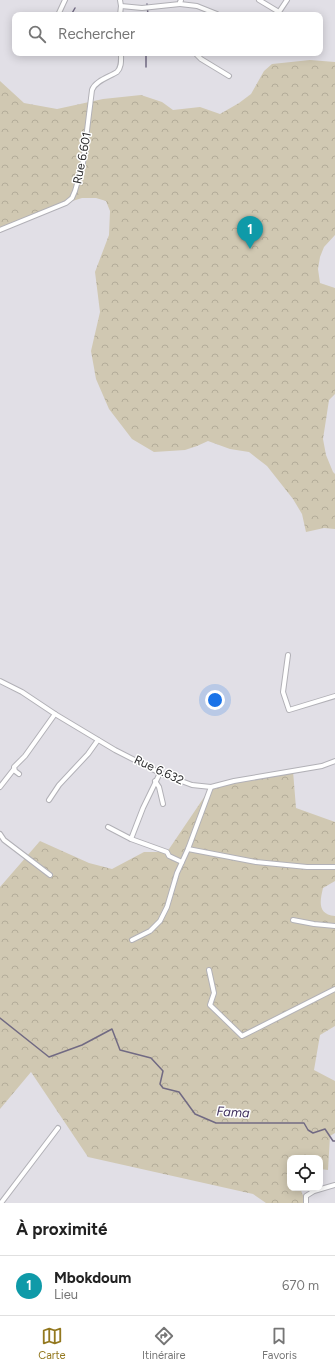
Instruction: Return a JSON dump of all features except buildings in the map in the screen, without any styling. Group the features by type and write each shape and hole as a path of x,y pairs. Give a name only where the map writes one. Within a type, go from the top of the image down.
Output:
{"street":[{"path":"59,12 65,0"},
{"path":"120,0 120,12"},
{"path":"259,0 275,12"},
{"path":"279,12 287,0"},
{"path":"121,6 142,8 180,1 212,12"},
{"name":"Rue 6.601","path":"0,230 66,203 72,198 82,163 93,86 119,70 121,56"},
{"path":"198,56 229,76"},
{"path":"288,655 283,692 289,710 335,696"},
{"name":"Rue 6.632","path":"0,681 22,692 54,714 98,740 160,773 192,785 211,787 218,784 322,766 335,761"},
{"path":"0,787 54,714"},
{"path":"49,800 59,785 88,754 98,740"},
{"path":"14,769 19,774"},
{"path":"131,839 155,781 160,773"},
{"path":"155,781 159,787 163,804"},
{"path":"132,940 150,931 160,921 211,787"},
{"path":"108,827 131,839 167,852 169,856 182,862"},
{"path":"0,834 4,840 50,876"},
{"path":"188,849 256,862 307,867 335,867"},
{"path":"293,920 335,926"},
{"path":"209,970 214,993 210,1005 242,1036 335,989"},
{"path":"1,1203 58,1128"},
{"path":"306,1203 306,1196 314,1191 335,1185"}],"green space":[{"path":"310,60 335,62 335,235 324,247 320,257 318,269 320,283 335,288 335,394 329,400 323,439 326,455 335,474 335,529 324,528 306,532 302,514 293,499 267,466 249,452 230,449 208,441 185,450 154,452 132,439 109,409 96,379 91,351 100,312 95,272 109,235 110,211 106,201 96,198 82,198 0,230 0,81 24,103 57,109 103,99 141,95 162,102 173,110 200,107 220,114 251,94 264,71 272,64"},
{"path":"293,771 296,808 335,822 335,881 323,888 321,906 325,913 335,916 335,1026 320,1035 314,1070 335,1081 335,1133 330,1136 328,1170 323,1169 323,1155 287,1155 287,1191 301,1191 306,1203 266,1203 253,1194 88,1157 31,1072 0,1109 0,887 40,841 89,863 112,869 144,852 167,852 211,787"}],"waterway":[{"path":"147,4 148,12"},
{"path":"73,12 75,8"},
{"path":"146,56 146,67"},
{"name":"Fama","path":"0,1018 49,1057 82,1045 112,1029 120,1050 151,1058 163,1071 160,1084 163,1088 179,1092 195,1114 216,1123 304,1123 308,1130 313,1133 325,1129 333,1141 335,1141"}],"place":[{"name":"Mbokdoum","path":"250,249"}]}
